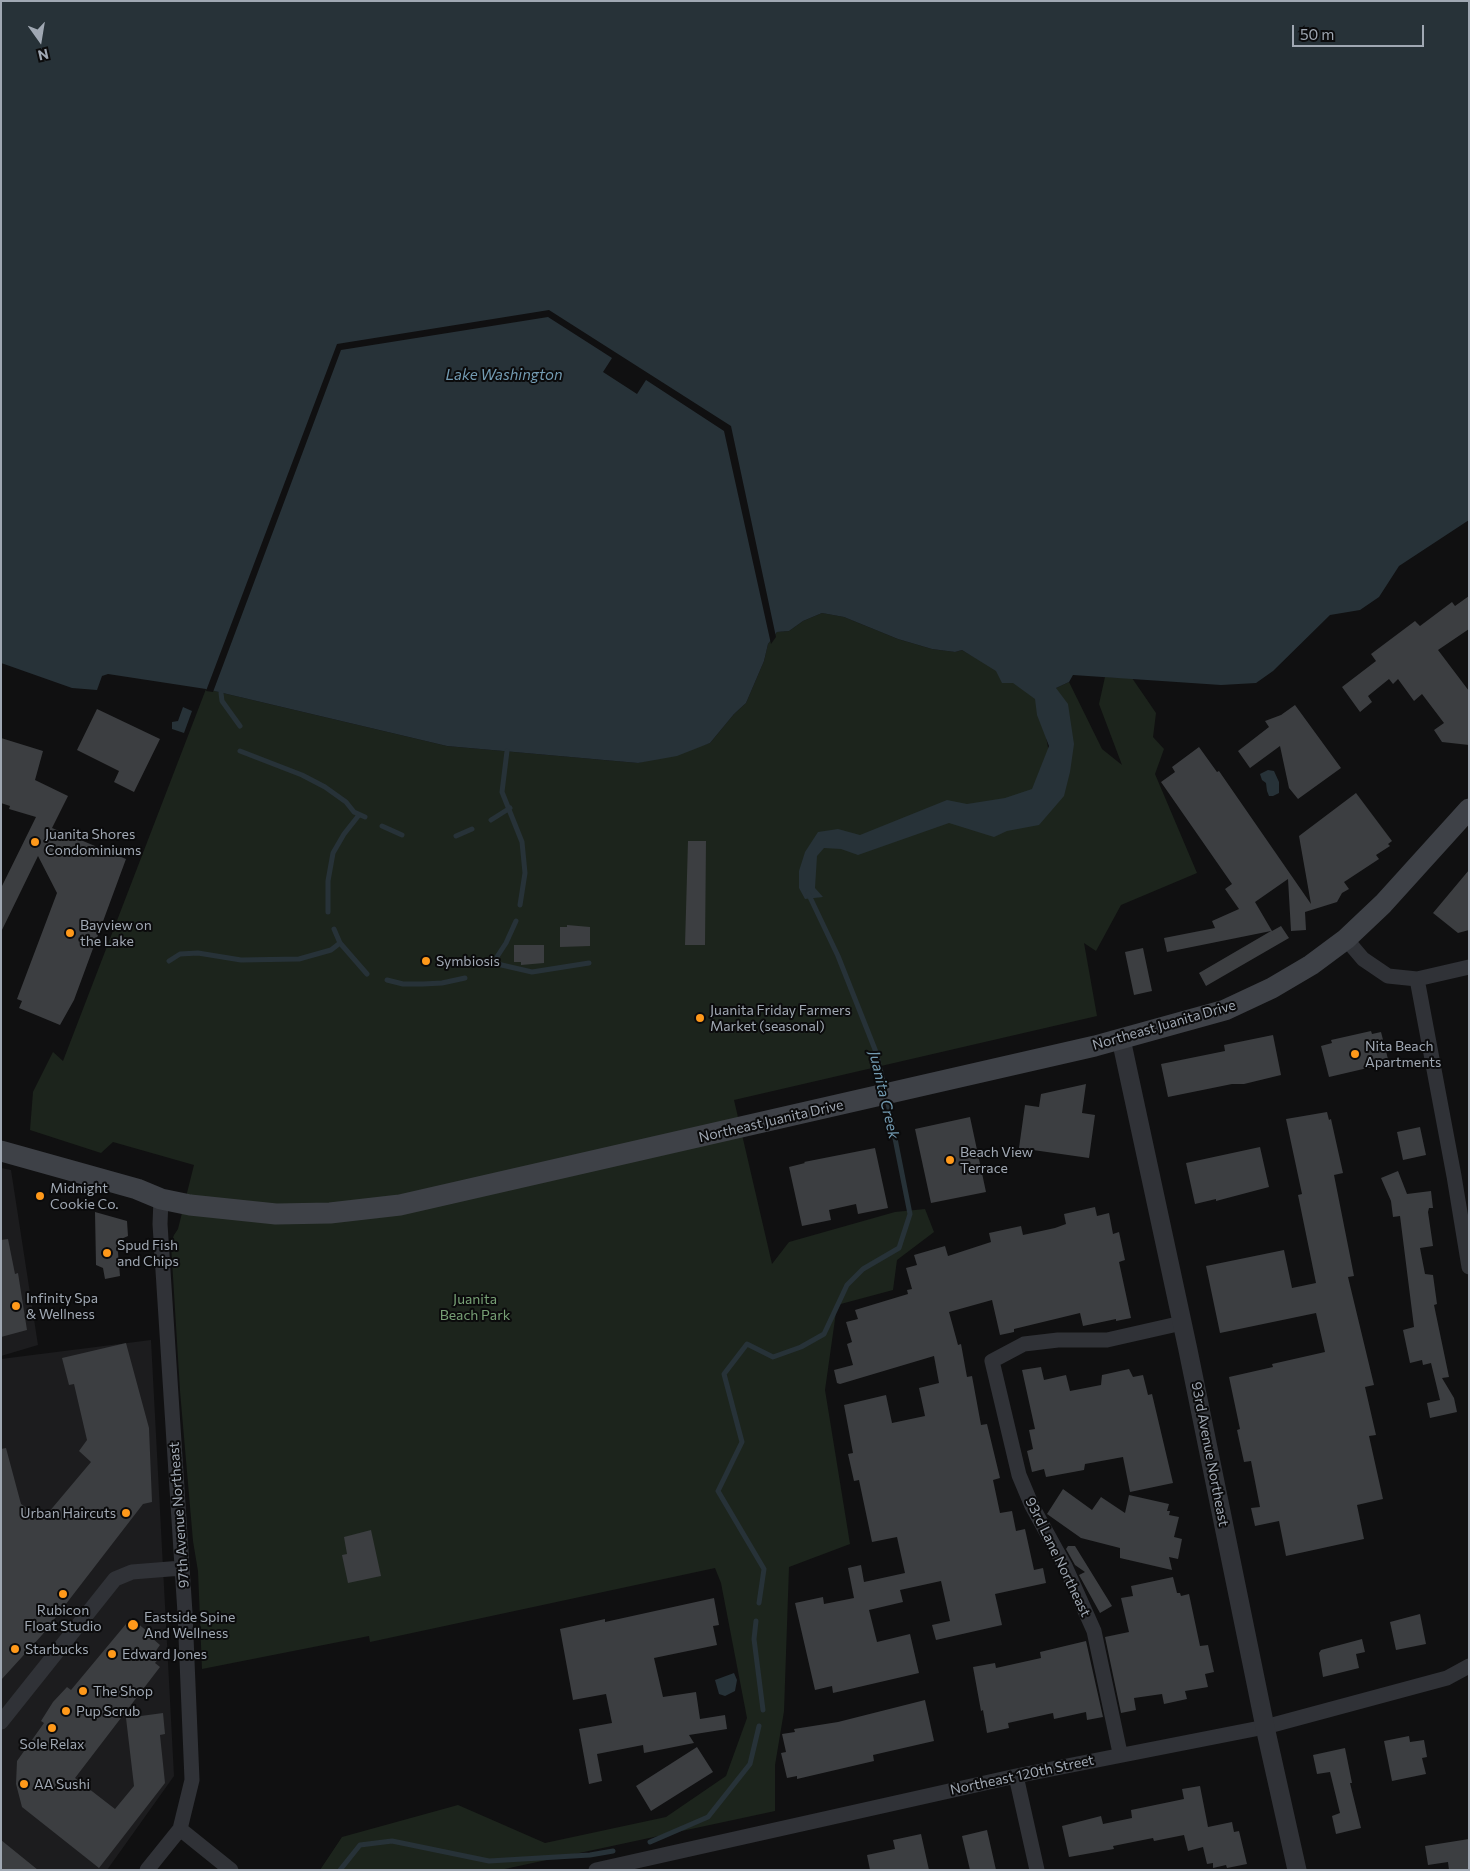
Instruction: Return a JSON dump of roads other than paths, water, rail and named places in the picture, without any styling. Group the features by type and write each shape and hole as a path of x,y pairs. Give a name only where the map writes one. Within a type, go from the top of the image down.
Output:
{"main road":[{"name":"Northeast Juanita Drive","path":"1,1152 138,1189 161,1199 235,1211 276,1214 330,1213 400,1205 867,1099 1121,1039 1199,1018 1252,998 1311,965 1346,939 1383,904 1469,809"}],"street":[{"path":"1346,939 1363,959 1388,976 1417,979 1469,967"},
{"path":"1417,979 1469,1267"},
{"name":"93rd Avenue Northeast","path":"1121,1039 1182,1323 1265,1727 1298,1870"},
{"name":"97th Avenue Northeast","path":"161,1199 160,1224 182,1568 192,1780 180,1829"},
{"name":"93rd Lane Northeast","path":"1120,1754 1094,1631 1065,1566 1032,1506 1019,1475 992,1361 1024,1344 1058,1340 1107,1340 1182,1323"},
{"path":"2,1721 115,1579 132,1572 182,1568"},
{"name":"Northeast 120th Street","path":"596,1870 1016,1776 1120,1754 1265,1727 1447,1678 1469,1666"},
{"path":"1016,1776 1037,1870"},
{"path":"147,1870 180,1829 231,1870"}],"water":[{"name":"Lake Washington","path":"1,1 1469,1 1469,520 1399,566 1379,597 1360,610 1330,615 1273,671 1256,683 1221,685 1073,675 1069,682 1056,688 1068,704 1074,744 1070,772 1064,796 1039,825 1007,831 994,837 949,823 858,855 841,849 824,848 817,856 815,888 823,897 805,899 799,888 799,871 805,852 818,832 838,829 860,835 947,800 967,804 1005,798 1032,789 1049,746 1037,715 1035,699 1013,683 1002,683 996,671 962,650 955,652 932,649 898,639 844,617 822,613 803,621 789,631 777,632 768,644 764,661 746,703 734,714 710,743 677,756 638,763 447,746 206,689 108,674 102,676 97,690 72,688 1,663"},
{"path":"183,707 192,711 184,733 172,729 172,722 178,721"},
{"path":"1268,770 1274,771 1279,782 1279,793 1273,796 1269,796 1266,783 1262,780 1260,774"},
{"path":"734,1673 737,1680 735,1691 725,1696 719,1694 715,1680"}],"waterway":[{"path":"221,693 222,701 240,726"},
{"path":"240,751 302,775 325,787 346,802 354,812 365,817"},
{"path":"507,751 502,792 522,842 525,873 520,905"},
{"path":"491,820 510,808"},
{"path":"328,912 328,881 333,853 344,834 359,815"},
{"path":"382,826 402,835"},
{"path":"456,836 472,829"},
{"name":"Juanita Creek","path":"808,893 838,956 876,1052 885,1089"},
{"path":"516,921 506,943 493,963 532,972 589,963"},
{"path":"334,929 340,943 367,974"},
{"path":"169,961 180,954 198,953 241,960 299,959 331,950 340,943"},
{"path":"387,980 403,984 423,984 442,983 465,978"},
{"name":"Juanita Creek","path":"759,1603 764,1569 718,1491 742,1442 724,1374 747,1344 773,1357 801,1347 824,1334 847,1285 863,1269 899,1248 910,1214 887,1098"},
{"name":"Juanita Creek","path":"756,1621 754,1639 763,1710"},
{"name":"Juanita Creek","path":"650,1842 708,1817 750,1764 759,1726"},
{"name":"Juanita Creek","path":"340,1870 360,1845 392,1841 489,1861 590,1855 613,1851"}],"place":[{"name":"Juanita Shores Condominiums","path":"35,842"},
{"name":"Bayview on the Lake","path":"70,933"},
{"name":"Symbiosis","path":"426,961"},
{"name":"Juanita Friday Farmers Market (seasonal)","path":"700,1018"},
{"name":"Nita Beach Apartments","path":"1355,1054"},
{"name":"Beach View Terrace","path":"950,1160"},
{"name":"Midnight Cookie Co.","path":"40,1196"},
{"name":"Spud Fish and Chips","path":"107,1253"},
{"name":"Infinity Spa & Wellness","path":"16,1306"},
{"name":"Urban Haircuts","path":"126,1513"},
{"name":"Rubicon Float Studio","path":"63,1594"},
{"name":"Eastside Spine And Wellness","path":"133,1625"},
{"name":"Starbucks","path":"15,1649"},
{"name":"Edward Jones","path":"112,1654"},
{"name":"The Shop","path":"83,1691"},
{"name":"Pup Scrub","path":"66,1711"},
{"name":"Sole Relax","path":"52,1728"},
{"name":"AA Sushi","path":"24,1784"}],"park label":[{"name":"Juanita Beach Park","path":"475,1308"}]}
